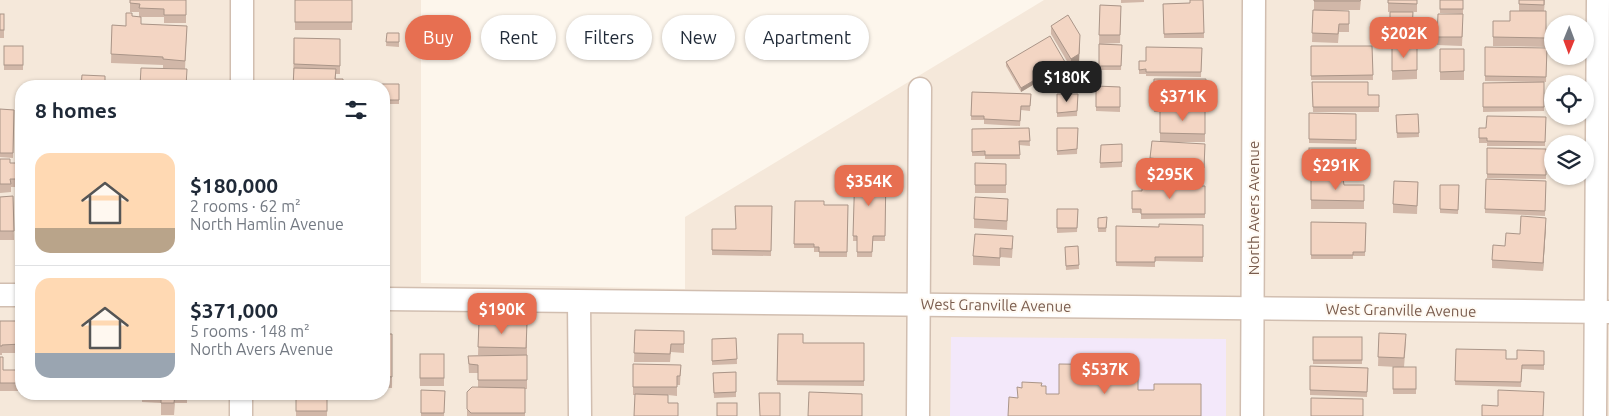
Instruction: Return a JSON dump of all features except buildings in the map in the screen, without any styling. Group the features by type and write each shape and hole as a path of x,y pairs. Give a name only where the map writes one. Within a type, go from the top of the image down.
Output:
{"street":[{"path":"242,0 242,80"},
{"name":"North Avers Avenue","path":"1252,416 1254,0"},
{"path":"1595,416 1602,312 1598,0"},
{"path":"918,416 920,89"},
{"path":"0,295 15,295"},
{"name":"West Granville Avenue","path":"390,299 1602,312"},
{"path":"580,302 580,416"},
{"path":"241,400 241,416"}],"shaded area":[{"path":"0,0 421,0 421,15 405,15 405,60 421,60 421,283 685,289 685,217 1044,0 1609,0 1609,416 0,416"},
{"path":"951,337 1226,339 1226,416 950,416"}]}
